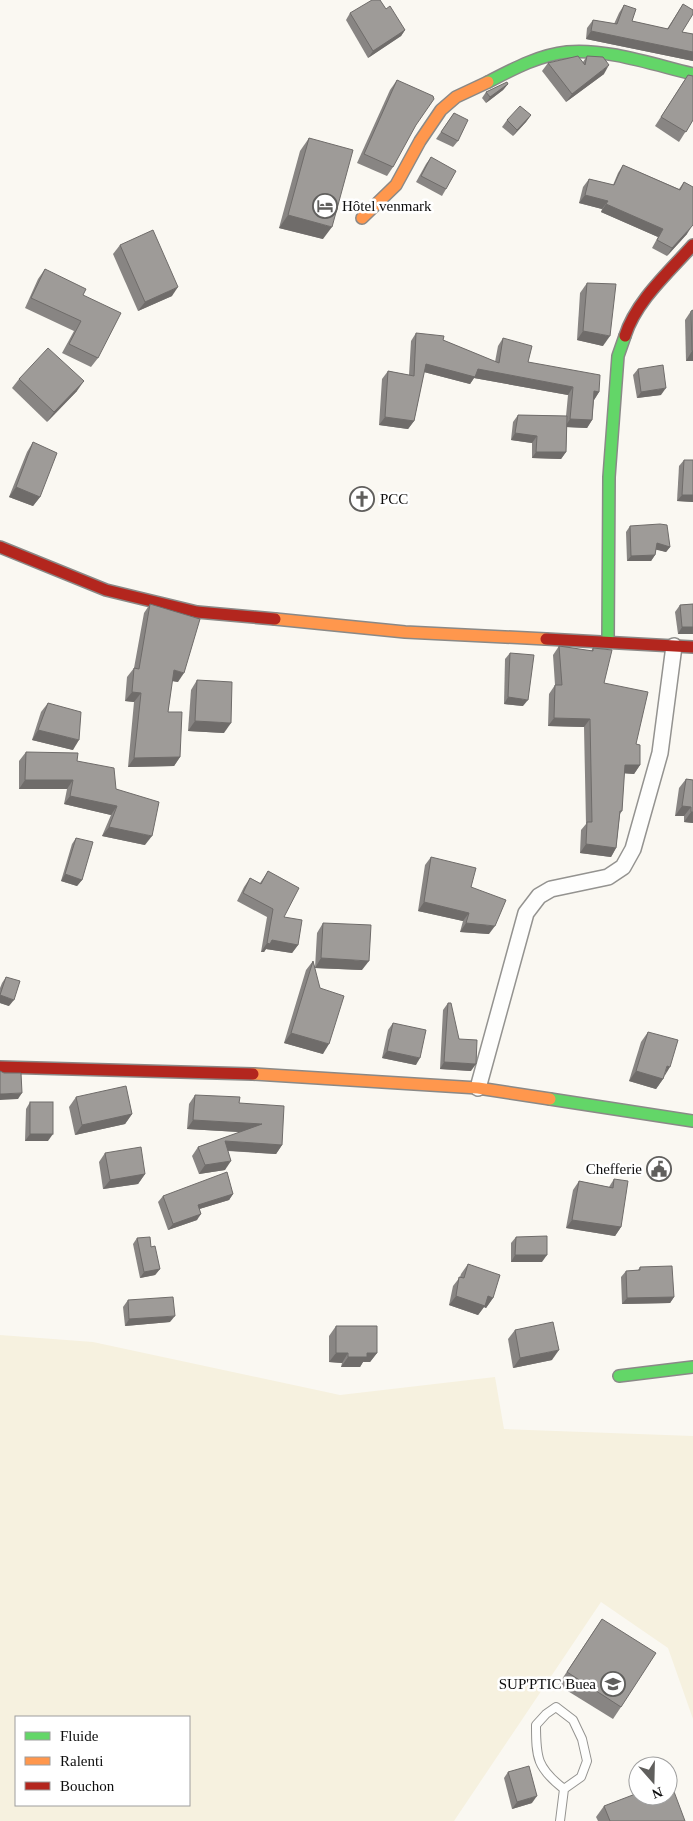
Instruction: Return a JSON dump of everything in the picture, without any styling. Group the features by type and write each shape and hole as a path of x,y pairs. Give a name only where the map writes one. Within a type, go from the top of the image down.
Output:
{"street":[{"path":"362,218 396,185 441,110 456,97 528,62 566,52 591,51 693,74"},
{"path":"608,642 609,477 618,356 629,323 648,297 693,246"},
{"path":"0,547 106,590 197,612 405,632 693,647"},
{"path":"478,1088 526,913 539,896 551,889 608,877 623,867 632,849 660,754 674,646"},
{"path":"0,1067 276,1075 478,1088 693,1121"},
{"path":"619,1376 693,1367"}],"lane":[{"path":"560,1821 564,1789 581,1777 587,1760 582,1739 573,1720 556,1707 536,1725 536,1752 546,1775 564,1789"}],"shaded area":[{"path":"0,1335 93,1342 340,1395 495,1377 504,1429 693,1436 693,1719 668,1648 601,1602 454,1821 0,1821"}],"building":[{"path":"372,0 380,0 386,9 390,6 405,30 373,51 350,13"},
{"path":"683,4 693,10 693,14 682,32 693,34 693,52 591,31 593,20 617,24 624,5 636,9 632,21 668,29"},
{"path":"578,56 585,65 587,56 603,57 609,65 572,94 548,63"},
{"path":"688,75 693,76 693,120 686,132 661,117"},
{"path":"397,80 433,96 434,99 416,125 393,167 364,154"},
{"path":"507,82 508,84 490,97 486,92"},
{"path":"520,106 531,115 517,130 507,120"},
{"path":"454,113 468,120 458,141 441,132"},
{"path":"309,138 353,150 332,227 288,215"},
{"path":"431,157 456,171 446,189 421,176"},
{"path":"623,165 680,190 684,182 693,187 693,225 672,248 657,240 663,229 606,204 608,201 585,195 589,179 614,185"},
{"path":"153,230 178,287 145,302 120,245"},
{"path":"45,269 86,289 83,295 121,313 98,358 69,344 81,321 31,298"},
{"path":"587,283 616,284 610,336 583,331"},
{"path":"693,310 693,351 692,351 691,311"},
{"path":"416,333 444,336 443,340 499,363 503,338 532,346 528,362 600,375 599,392 594,391 592,420 570,419 573,387 478,369 475,377 426,364 414,421 385,417 388,371 414,376"},
{"path":"48,348 84,381 54,412 19,379"},
{"path":"663,365 666,388 641,392 638,369"},
{"path":"518,415 567,416 566,452 536,452 537,436 515,433"},
{"path":"33,442 57,453 40,497 16,487"},
{"path":"684,460 693,460 693,495 682,495"},
{"path":"667,525 670,547 657,543 655,555 631,556 630,526"},
{"path":"150,604 200,619 184,673 174,670 168,712 182,712 180,757 134,758 141,693 132,692 134,668 139,669"},
{"path":"693,604 693,627 682,627 680,605"},
{"path":"559,646 593,651 593,648 612,650 604,683 648,692 636,744 640,745 640,765 625,765 622,811 620,811 616,848 586,844 587,822 592,822 590,719 554,718 555,685 562,685"},
{"path":"510,653 534,655 528,700 508,697"},
{"path":"197,680 232,682 231,723 195,721"},
{"path":"48,703 81,712 79,740 38,730"},
{"path":"26,752 78,753 77,761 114,768 116,789 159,802 152,836 109,827 117,806 70,796 73,780 25,780"},
{"path":"686,779 693,780 693,812 691,812 691,807 682,806"},
{"path":"76,838 93,842 82,880 65,874"},
{"path":"431,857 476,868 471,887 506,900 495,926 466,923 469,913 424,902"},
{"path":"268,871 299,888 284,917 302,920 298,945 272,940 270,944 267,943 273,909 243,893 250,878 261,884"},
{"path":"323,923 371,925 369,961 321,958"},
{"path":"313,961 320,988 344,996 329,1044 291,1033"},
{"path":"6,977 20,981 14,1000 0,995"},
{"path":"448,1003 451,1003 459,1039 477,1040 476,1064 444,1062"},
{"path":"393,1023 426,1030 420,1058 387,1051"},
{"path":"648,1032 678,1040 670,1067 667,1066 663,1079 636,1071"},
{"path":"0,1071 4,1073 21,1073 22,1093 0,1094"},
{"path":"126,1086 132,1114 82,1125 76,1097"},
{"path":"195,1095 240,1097 239,1103 284,1106 282,1145 225,1141 231,1161 205,1165 198,1147 262,1124 193,1120"},
{"path":"30,1102 53,1102 53,1134 30,1134"},
{"path":"141,1147 145,1174 110,1180 105,1153"},
{"path":"227,1172 233,1194 198,1205 201,1214 173,1224 163,1196"},
{"path":"614,1179 628,1181 621,1227 572,1220 579,1181 613,1188"},
{"path":"547,1236 547,1255 515,1255 516,1237"},
{"path":"150,1237 151,1247 155,1246 160,1269 144,1272 137,1238"},
{"path":"468,1264 500,1275 493,1298 488,1296 485,1306 456,1296 459,1277 464,1278"},
{"path":"672,1266 674,1297 627,1298 626,1271 640,1270 640,1267"},
{"path":"173,1297 175,1316 129,1319 128,1300"},
{"path":"553,1322 559,1350 520,1358 515,1330"},
{"path":"336,1326 377,1326 377,1353 367,1353 367,1357 348,1357 348,1353 336,1353"},
{"path":"602,1619 656,1653 621,1707 567,1672"},
{"path":"529,1766 537,1796 517,1802 508,1772"},
{"path":"628,1797 628,1806 678,1806 678,1802 685,1821 610,1821 604,1806"}],"traffic: fast":[{"path":"488,82 536,59 567,52 582,51 614,55 693,74"},
{"path":"608,642 609,477 618,356 625,336"},
{"path":"550,1099 693,1121"},
{"path":"619,1376 693,1367"}],"traffic: slow":[{"path":"362,218 396,185 420,141 441,110 456,97 488,82"},
{"path":"275,619 405,632 546,639"},
{"path":"253,1074 478,1088 550,1099"}],"traffic: jam":[{"path":"625,336 630,323 645,299 693,245"},
{"path":"0,547 106,590 197,612 275,619"},
{"path":"546,639 693,647"},
{"path":"0,1067 253,1074"}],"place":[{"name":"Hôtel venmark","path":"325,206"},
{"name":"PCC","path":"362,499"},
{"name":"Chefferie","path":"659,1169"},
{"name":"SUP'PTIC Buea","path":"613,1684"}]}
